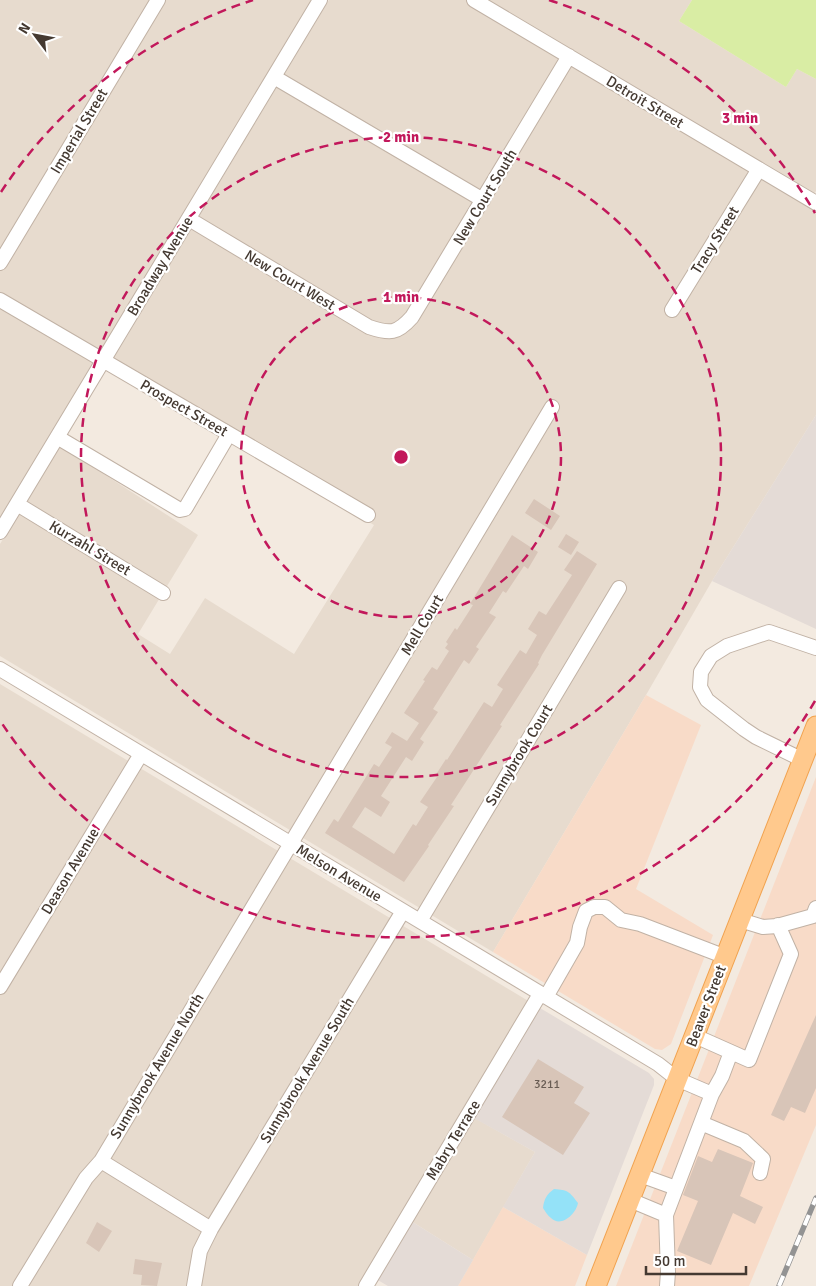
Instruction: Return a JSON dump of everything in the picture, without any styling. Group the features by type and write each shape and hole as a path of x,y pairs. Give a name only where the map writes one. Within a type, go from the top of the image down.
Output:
{"main road":[{"name":"Beaver Street","path":"596,1286 816,726"}],"street":[{"name":"Imperial Street","path":"0,262 158,0"},
{"name":"Broadway Avenue","path":"0,532 320,0"},
{"name":"Detroit Street","path":"474,0 816,203"},
{"name":"New Court South","path":"394,331 404,326 412,316 570,56"},
{"path":"274,77 483,200"},
{"name":"Tracy Street","path":"672,310 758,169"},
{"name":"New Court West","path":"189,219 369,327 381,331 394,331"},
{"name":"Prospect Street","path":"0,300 368,515"},
{"name":"Mell Court","path":"291,844 552,407"},
{"path":"57,436 180,510 185,509 229,434"},
{"name":"Kurzahl Street","path":"17,504 163,593"},
{"name":"Sunnybrook Court","path":"420,921 618,588"},
{"path":"803,760 756,737 707,700 700,688 700,672 711,656 727,646 769,632 816,648"},
{"name":"Melson Avenue","path":"0,669 658,1064 677,1079 712,1094"},
{"name":"Deason Avenue","path":"0,987 141,754"},
{"name":"Sunnybrook Avenue North","path":"20,1286 86,1178 101,1160 291,844"},
{"name":"Mabry Terrace","path":"366,1286 543,996 578,943 580,927 586,911 594,907 605,907 621,920 640,924 726,957"},
{"path":"740,920 763,927 778,925 812,916 816,908"},
{"name":"Sunnybrook Avenue South","path":"194,1286 200,1252 211,1229 403,911"},
{"path":"695,1036 749,1060 791,954 778,925"},
{"path":"667,1286 666,1215 712,1094 732,1052"},
{"path":"701,1123 744,1141 763,1159 760,1173"},
{"path":"101,1160 211,1229"},
{"path":"640,1175 676,1188"},
{"path":"630,1200 666,1215"}],"shaded area":[{"path":"0,0 317,0 0,520"},
{"path":"329,0 692,0 679,21 786,87 797,69 816,79 816,191 806,206 816,212 816,415 712,581 493,952 0,656 0,544 59,445 198,535 138,634 170,654 205,598 294,654 374,525 105,369 120,348"},
{"path":"816,415 816,629 712,581"},
{"path":"0,684 540,1008 473,1117 535,1152 473,1260 411,1221 372,1286 0,1286"},
{"path":"646,695 701,725 636,889 713,935 671,1044 662,1050 655,1049 493,952"},
{"path":"816,777 816,1125 749,1286 616,1286"},
{"path":"540,1008 649,1073 654,1079 654,1085 587,1255 503,1207 535,1152 472,1117"},
{"path":"503,1207 587,1255 575,1286 458,1286"},
{"path":"411,1221 473,1260 458,1286 388,1286 376,1279"}],"green space":[{"path":"692,0 816,0 816,79 797,69 786,87 679,21"}],"water":[{"path":"554,1189 568,1192 578,1203 571,1215 563,1221 555,1221 543,1208 546,1197"}],"building":[{"path":"534,499 560,516 551,530 525,513"},
{"path":"566,534 579,542 571,555 558,547"},
{"path":"512,535 538,552 528,569 524,566 506,593 503,591 489,613 496,617 476,647 479,649 469,664 464,660 433,709 438,712 420,739 424,742 412,761 406,757 381,796 390,802 381,817 365,807 352,827 394,854 413,824 416,826 428,807 420,802 437,777 435,776 446,759 484,702 492,707 503,689 497,685 520,650 526,654 537,635 528,629 539,611 546,615 572,575 564,570 577,551 597,564 542,655 539,664 500,725 502,726 451,805 454,806 404,882 325,833 334,819 338,822 374,764 379,767 392,747 385,743 392,732 407,741 419,723 404,713 432,667 437,670 449,651 445,648 448,644 446,642 455,628 457,630 473,605 470,604"},
{"path":"816,1015 816,1088 805,1113 791,1107 784,1121 771,1115"},
{"path":"538,1059 584,1087 574,1103 590,1113 563,1155 502,1117"},
{"path":"718,1149 753,1163 740,1196 763,1207 755,1224 733,1213 711,1265 677,1251 698,1201 683,1195 698,1156 712,1162"},
{"path":"97,1222 112,1231 99,1252 86,1243"},
{"path":"135,1259 162,1263 157,1286 141,1285 142,1275 133,1274"}],"railway":[{"path":"779,1286 816,1198"}]}
